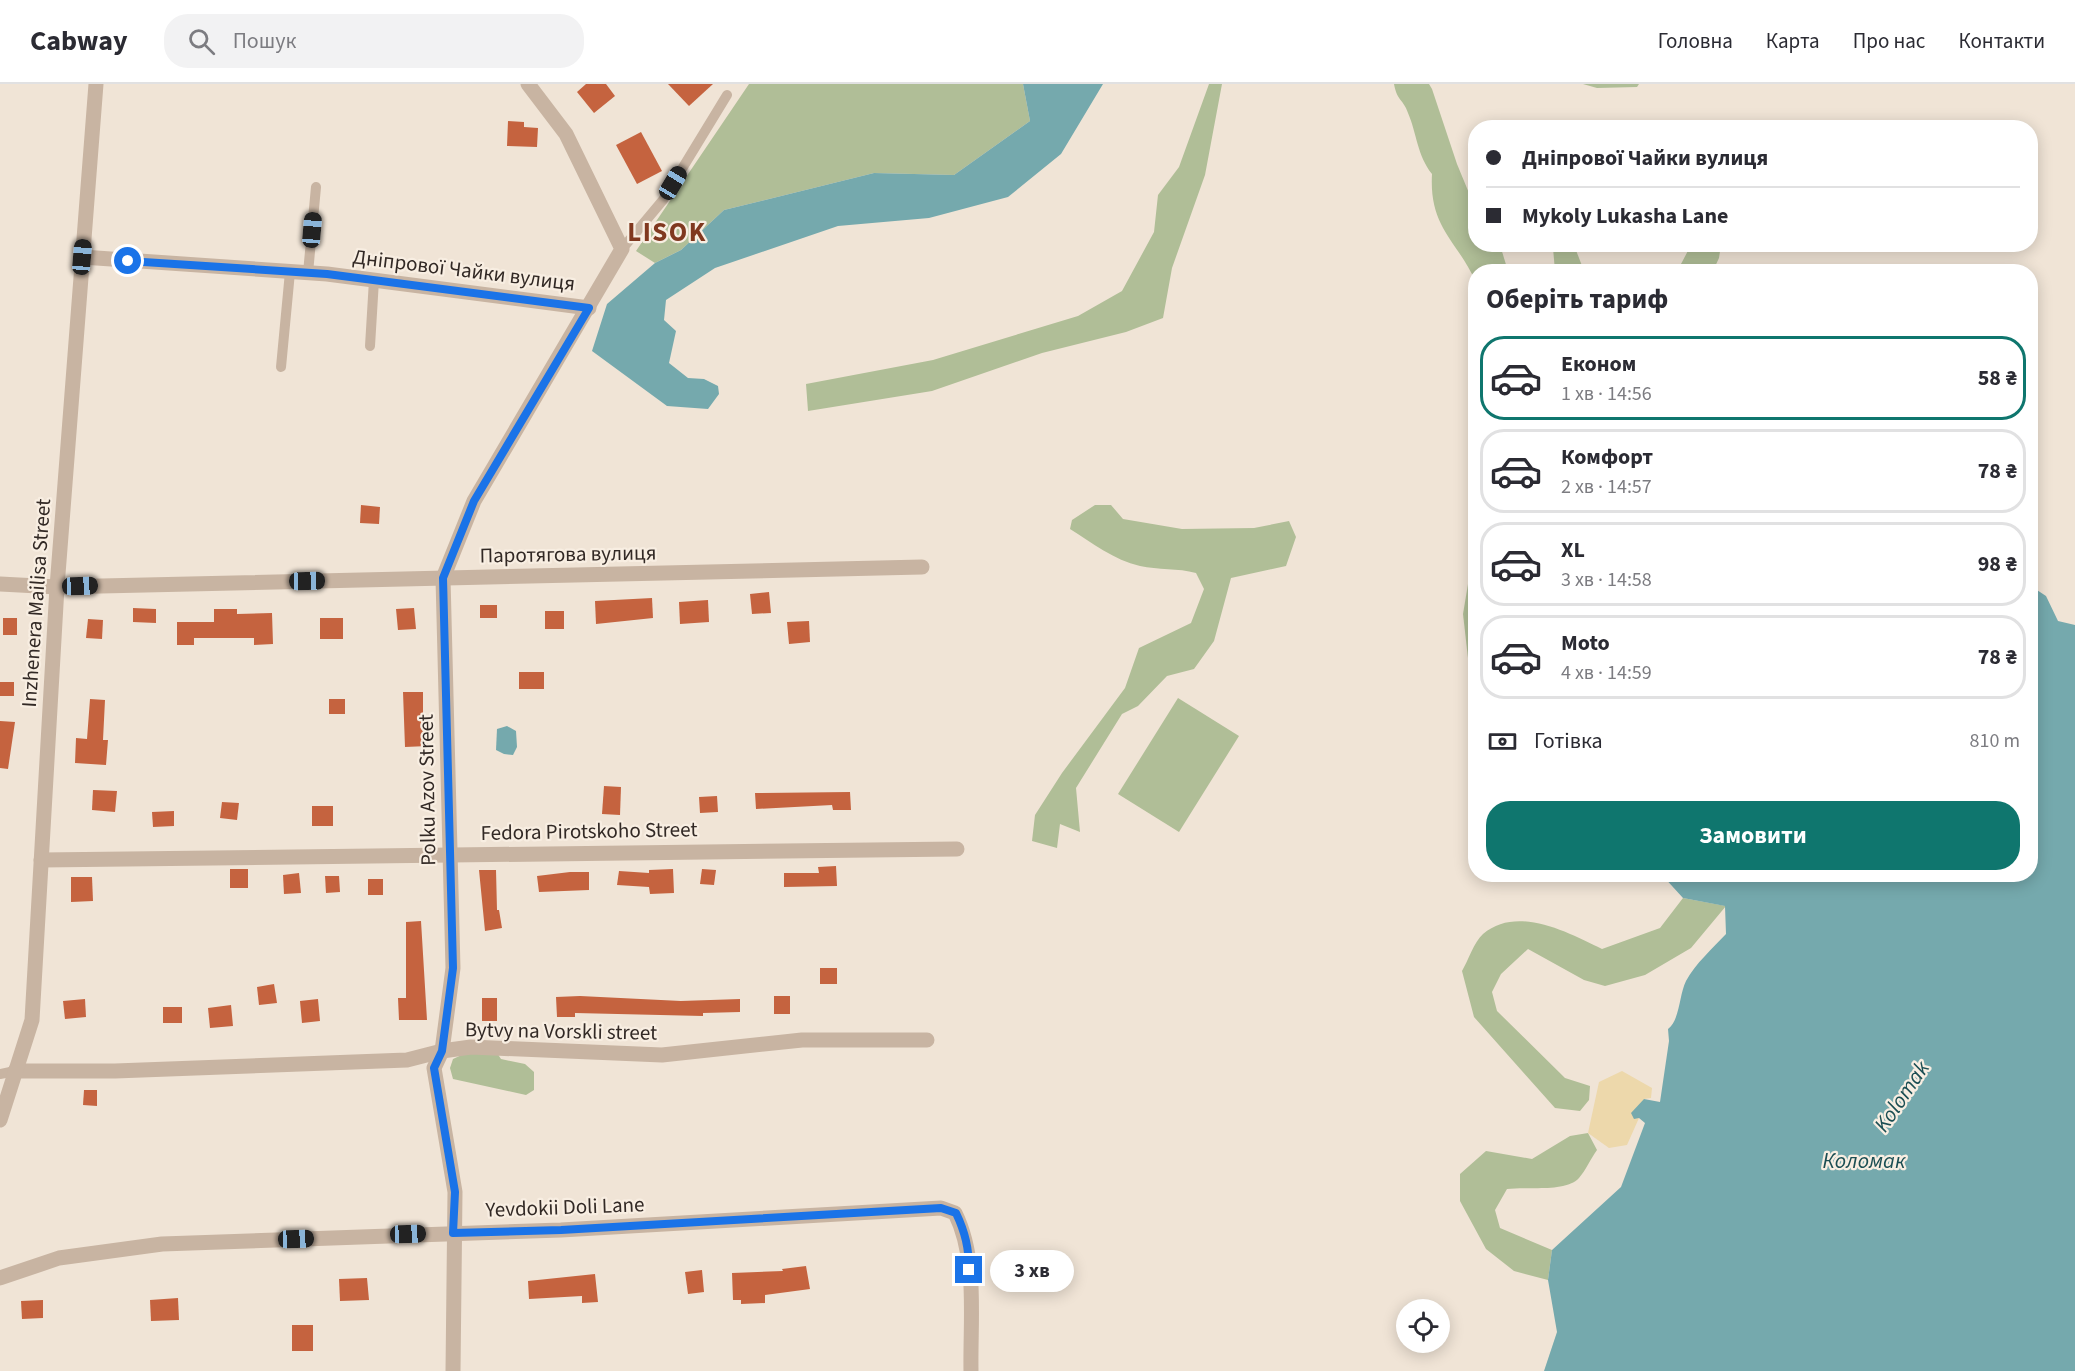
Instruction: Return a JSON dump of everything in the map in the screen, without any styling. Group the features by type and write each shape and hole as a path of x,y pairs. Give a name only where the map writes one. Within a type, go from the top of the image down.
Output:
{"street":[{"name":"Inzhenera Mailisa Street","path":"0,1120 8,1073 32,1020 57,587 96,84"},
{"path":"528,84 566,134 622,249"},
{"name":"Polku Azov Street","path":"453,1371 455,1192 434,1068 442,1051 453,968 443,578 474,501 622,249"},
{"name":"Дніпрової Чайки вулиця","path":"82,257 308,273 589,308"},
{"name":"Паротягова вулиця","path":"0,584 57,587 922,567"},
{"name":"Fedora Pirotskoho Street","path":"41,860 957,849"},
{"name":"Bytvy na Vorskli street","path":"8,1073 407,1060 442,1051 471,1047 662,1055 802,1040 927,1040"},
{"name":"Yevdokii Doli Lane","path":"0,1278 59,1258 162,1244 573,1229 941,1208 956,1213 964,1230 969,1250 971,1371"}],"lane":[{"path":"622,249 663,200 727,95"},
{"path":"308,273 316,187"},
{"path":"281,367 290,272"},
{"path":"370,346 374,280"}],"green space":[{"path":"749,84 1023,84 1030,121 954,175 874,173 724,210 681,250 655,263 636,251"},
{"path":"1209,84 1222,84 1205,175 1172,268 1163,318 1126,332 1042,353 932,391 808,411 806,384 933,360 1078,316 1122,291 1154,232 1158,195 1179,167"},
{"path":"1394,84 1429,84 1468,191 1468,252 1502,252 1506,264 1468,264 1468,267 1445,232 1435,207 1432,174 1423,159 1406,109"},
{"path":"1583,84 1639,84 1637,87 1597,88"},
{"path":"1553,252 1577,252 1581,264 1554,264"},
{"path":"1687,252 1720,252 1716,264 1681,264"},
{"path":"1095,505 1111,505 1123,519 1182,529 1254,528 1289,521 1296,537 1286,566 1231,578 1214,641 1194,669 1167,676 1138,706 1122,714 1076,788 1080,832 1060,824 1057,848 1032,841 1035,815 1062,773 1125,688 1139,648 1191,623 1204,589 1196,573 1147,567 1121,560 1070,529 1072,520"},
{"path":"1468,584 1468,658 1463,614"},
{"path":"1178,698 1239,736 1179,832 1118,794"},
{"path":"1683,898 1726,906 1691,948 1645,975 1605,986 1584,980 1528,949 1501,974 1492,992 1497,1011 1565,1078 1590,1086 1589,1100 1580,1111 1555,1108 1474,1017 1462,971 1477,942 1483,934 1496,926 1511,922 1526,922 1558,929 1602,949 1660,928"},
{"path":"468,1052 497,1053 501,1059 525,1064 534,1072 534,1090 526,1095 453,1079 450,1068 453,1059"},
{"path":"1588,1133 1597,1150 1579,1178 1573,1183 1555,1187 1507,1189 1495,1210 1500,1228 1552,1250 1548,1280 1514,1271 1486,1249 1460,1201 1460,1174 1486,1151 1532,1159 1570,1136"}],"sand":[{"path":"1622,1071 1652,1088 1651,1098 1644,1099 1639,1118 1627,1145 1609,1148 1588,1133 1599,1082"}],"water":[{"path":"1023,84 1103,84 1061,154 1008,197 929,218 838,226 715,268 666,300 664,320 676,331 669,363 688,378 704,379 718,386 719,394 708,409 667,406 592,351 607,304 655,263 681,250 724,210 874,173 954,175 1030,121"},
{"name":"Коломак","path":"2038,591 2046,596 2058,621 2075,625 2075,1371 1544,1371 1557,1332 1548,1280 1552,1250 1621,1187 1645,1123 1639,1118 1634,1119 1631,1113 1644,1099 1660,1102 1669,1041 1668,1029 1675,1020 1686,981 1704,956 1726,934 1725,906 1683,898 1668,882 2038,882"},
{"path":"507,726 516,731 517,747 513,755 496,750 497,729"}],"building":[{"path":"586,84 606,84 615,96 594,113 577,92"},
{"path":"668,84 713,84 689,106"},
{"path":"508,121 524,122 524,127 538,128 537,147 507,146"},
{"path":"641,132 662,171 637,184 616,145"},
{"path":"361,505 380,507 379,524 360,523"},
{"path":"769,592 771,613 752,614 750,594"},
{"path":"652,598 653,618 596,624 595,601"},
{"path":"708,600 709,622 680,624 679,602"},
{"path":"480,605 497,605 497,618 480,618"},
{"path":"133,608 156,609 156,623 133,622"},
{"path":"414,608 416,629 398,630 396,609"},
{"path":"214,609 237,609 237,614 272,613 273,644 254,645 254,638 194,638 194,645 177,645 177,622 214,622"},
{"path":"545,611 564,611 564,629 545,629"},
{"path":"3,618 17,618 17,635 3,635"},
{"path":"320,618 343,618 343,639 320,639"},
{"path":"88,619 103,620 102,639 86,638"},
{"path":"809,621 810,642 789,644 787,622"},
{"path":"519,672 544,672 544,689 519,689"},
{"path":"0,682 14,682 14,696 0,696"},
{"path":"403,692 423,692 423,732 428,732 428,746 405,747"},
{"path":"90,699 105,700 103,740 108,740 106,765 75,763 76,738 87,739"},
{"path":"329,699 345,699 345,714 329,714"},
{"path":"0,721 15,722 8,769 0,768"},
{"path":"604,786 621,787 620,815 602,814"},
{"path":"93,790 117,791 115,812 92,810"},
{"path":"850,792 851,810 833,810 832,805 756,809 755,793"},
{"path":"717,796 718,812 700,813 699,797"},
{"path":"222,802 239,803 237,820 220,818"},
{"path":"312,806 333,806 333,826 312,826"},
{"path":"174,811 174,826 153,827 152,812"},
{"path":"836,866 837,886 784,887 784,873 819,873 818,867"},
{"path":"230,869 248,869 248,888 230,888"},
{"path":"673,869 674,893 650,894 649,887 617,885 619,871 649,873 649,870"},
{"path":"702,869 716,870 714,885 700,884"},
{"path":"479,870 496,870 497,910 499,910 502,928 485,931"},
{"path":"589,872 589,890 539,892 537,876"},
{"path":"299,873 301,893 284,894 283,875"},
{"path":"325,876 339,876 340,892 326,893"},
{"path":"71,877 92,877 93,901 71,902"},
{"path":"368,879 383,879 383,895 368,895"},
{"path":"421,921 427,1020 399,1020 398,998 406,998 406,922"},
{"path":"820,968 837,968 837,984 820,984"},
{"path":"274,984 277,1003 259,1005 257,987"},
{"path":"774,996 790,996 790,1014 774,1014"},
{"path":"556,997 681,1001 740,999 740,1012 703,1013 703,1016 575,1013 575,1017 557,1017"},
{"path":"482,998 497,998 497,1021 482,1021"},
{"path":"85,999 86,1017 65,1019 63,1001"},
{"path":"318,999 320,1021 302,1023 300,1001"},
{"path":"231,1005 233,1026 210,1028 208,1008"},
{"path":"163,1007 182,1007 182,1023 163,1023"},
{"path":"84,1090 97,1090 97,1106 83,1105"},
{"path":"806,1266 810,1289 765,1295 765,1303 741,1304 741,1300 733,1300 732,1273 783,1271 782,1269"},
{"path":"702,1270 704,1292 688,1294 685,1272"},
{"path":"595,1274 598,1302 582,1303 582,1296 529,1299 528,1281"},
{"path":"367,1278 369,1300 340,1301 339,1279"},
{"path":"178,1298 179,1320 151,1321 150,1300"},
{"path":"43,1300 43,1318 22,1319 21,1301"},
{"path":"292,1325 313,1325 313,1351 292,1351"}],"district":[{"name":"LISOK","path":"667,232"}],"route":[{"path":"128,261 327,274 589,308 474,501 443,578 453,968 442,1051 434,1068 455,1192 453,1233 561,1230 941,1208 956,1213 964,1230 969,1250 969,1270"}],"water label":[{"name":"Kolomak","path":"1901,1096"}]}
